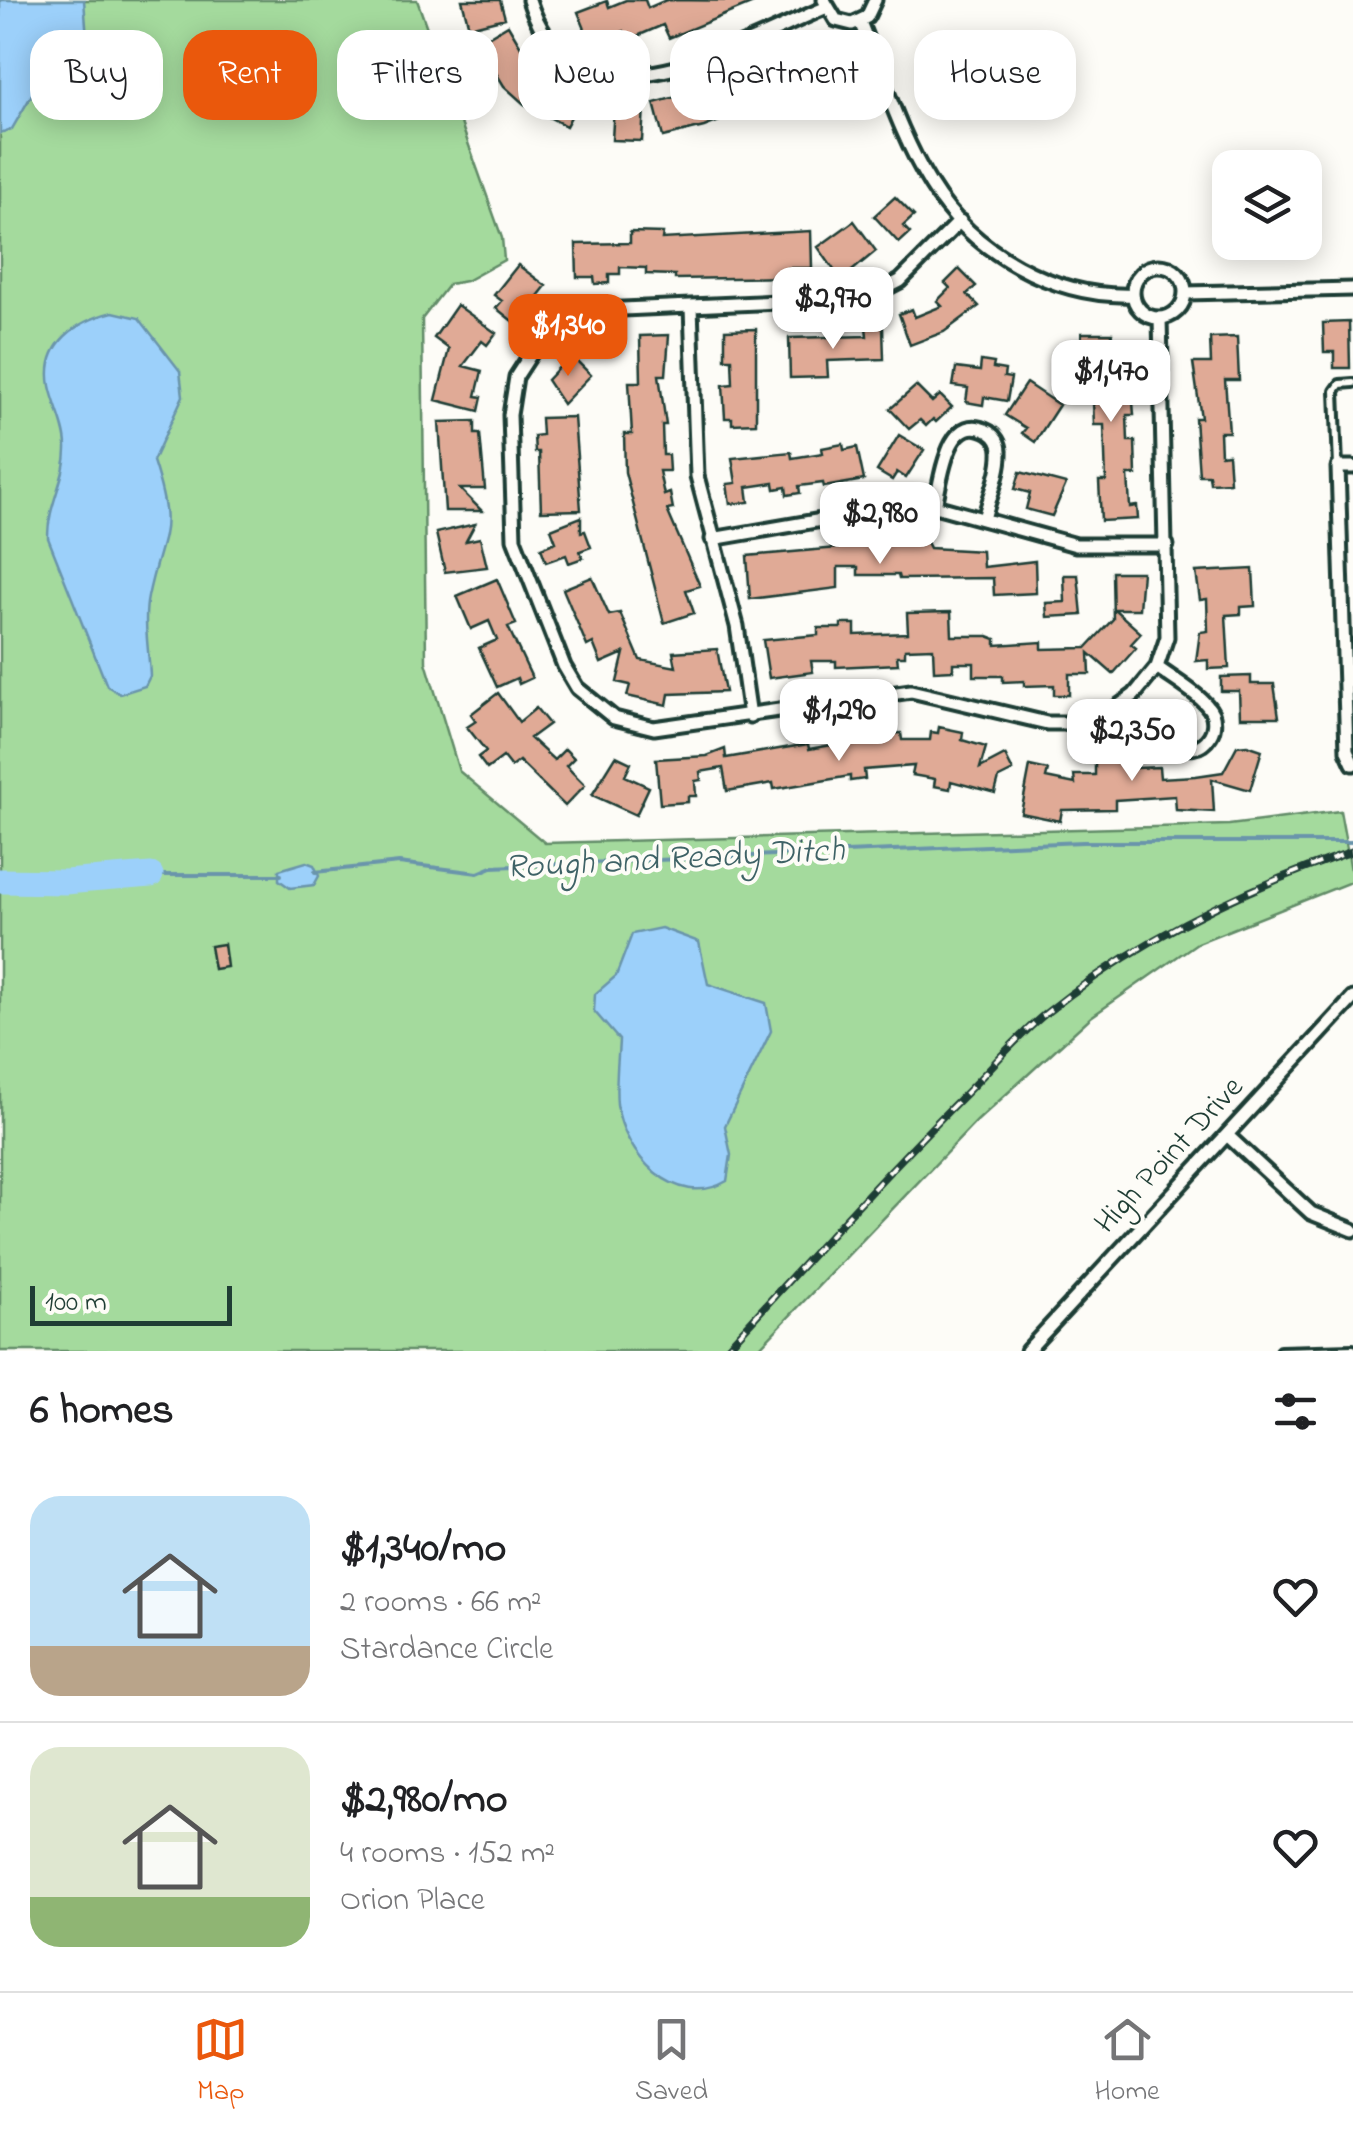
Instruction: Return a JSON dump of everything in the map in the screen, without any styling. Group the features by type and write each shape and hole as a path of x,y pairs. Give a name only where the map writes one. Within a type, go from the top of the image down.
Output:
{"street":[{"path":"529,0 545,32 567,56 604,74 630,77 674,69 824,4 836,20 860,22 872,11 875,0"},
{"path":"860,22 920,165 960,221 999,254 1037,276 1078,289 1133,295"},
{"path":"960,221 900,282 866,298 582,314 554,328 532,351 516,377 510,400 514,539 564,666 595,706 624,722 654,728 919,691 1064,724 1092,720 1126,702 1158,666 1169,619 1160,318"},
{"path":"1154,267 1176,272 1185,292 1180,307 1160,318 1142,312 1133,295 1141,274 1154,267"},
{"path":"1185,292 1353,288"},
{"path":"691,307 696,476 737,626 750,716"},
{"path":"935,506 951,442 965,430 980,429 994,436 1000,450 984,519"},
{"path":"1353,467 1338,467 1347,751 1353,764"},
{"path":"712,539 879,508 935,506 1082,546 1167,545"},
{"path":"1126,702 1179,746 1192,748 1206,741 1213,729 1212,713 1158,666"},
{"name":"High Point Drive","path":"1027,1351 1353,998"},
{"path":"1226,1134 1312,1213 1353,1230"}],"lane":[{"path":"1338,467 1334,394 1339,385 1353,382"},
{"path":"1280,1351 1353,1349"}],"green space":[{"path":"0,0 417,0 428,30 337,30 337,120 460,120 502,238 504,260 466,281 449,284 422,319 426,662 459,771 545,843 1229,825 1340,811 1353,881 1197,943 1091,1017 977,1121 756,1351 0,1351"}],"water":[{"path":"0,0 84,0 86,30 30,30 30,98 12,129 0,133"},
{"path":"113,312 139,318 180,371 183,396 153,461 166,519 147,606 150,676 145,686 120,694 107,686 48,538 66,447 50,386 51,358 75,328"},
{"path":"306,862 314,865 319,876 314,885 290,888 279,880 279,870"},
{"path":"661,928 699,942 708,984 766,1003 771,1031 725,1126 731,1155 727,1181 708,1188 689,1189 671,1183 641,1158 630,1141 617,1104 619,1040 594,1011 595,994 616,976 632,934"}],"building":[{"path":"462,0 500,0 505,18 469,27"},
{"path":"626,0 645,0 648,8 666,0 758,1 688,30 670,30 669,38 663,25 650,31 585,30 578,12 607,1 609,7"},
{"path":"508,25 518,42 518,99 498,76 498,31"},
{"path":"670,99 670,120 722,120 663,137 654,103"},
{"path":"613,120 643,120 642,141 612,140"},
{"path":"895,197 914,216 903,226 910,233 899,243 874,216"},
{"path":"854,221 876,251 841,280 818,247"},
{"path":"811,231 812,268 788,268 788,277 675,279 675,275 646,274 646,268 620,267 620,274 609,274 609,283 595,284 594,277 577,277 576,244 630,243 630,232 663,233 662,239"},
{"path":"518,265 546,286 516,324 496,308 502,301 494,295"},
{"path":"959,269 976,286 967,294 979,306 944,332 910,345 899,314 912,309 915,317 942,306 937,301 950,288 945,283"},
{"path":"457,305 496,333 487,345 482,341 463,366 482,371 476,396 482,397 479,411 436,400 449,349 434,338"},
{"path":"1349,322 1350,368 1334,368 1334,352 1324,352 1323,323"},
{"path":"866,327 883,327 884,359 827,361 828,377 790,378 789,338 867,336"},
{"path":"756,329 756,423 732,424 732,418 725,418 723,385 733,384 732,359 725,359 725,330"},
{"path":"1082,333 1112,333 1112,350 1121,350 1121,365 1114,365 1114,386 1122,386 1123,396 1133,402 1134,415 1127,415 1128,441 1135,441 1136,475 1128,475 1130,507 1137,506 1138,519 1101,521 1099,481 1106,481 1104,425 1094,425 1092,377 1087,377 1087,368 1079,368"},
{"path":"669,335 666,375 659,375 666,425 662,425 663,455 668,455 669,471 659,471 664,495 670,493 673,509 667,510 700,586 686,590 694,613 664,623 625,472 624,434 632,434 629,382 641,382 640,336"},
{"path":"1237,337 1239,380 1225,380 1229,432 1220,432 1221,455 1228,454 1230,482 1210,483 1209,475 1199,475 1195,418 1201,418 1193,363 1211,363 1210,338"},
{"path":"571,355 591,375 563,404 547,380"},
{"path":"981,361 994,363 993,368 1005,370 1004,377 1011,378 1007,401 984,397 983,405 966,402 968,388 953,386 956,368 980,371"},
{"path":"1026,383 1059,405 1035,442 1022,433 1026,428 1005,415"},
{"path":"916,386 932,402 940,395 952,407 936,422 933,419 926,426 920,420 909,429 890,409"},
{"path":"574,417 581,510 541,511 539,452 535,452 534,436 542,435 541,418"},
{"path":"475,421 475,434 480,434 485,489 460,489 482,511 445,511 439,422"},
{"path":"899,435 924,450 906,478 897,472 892,480 877,471"},
{"path":"843,444 844,450 857,447 864,480 824,487 823,483 799,486 800,493 787,495 786,487 775,489 774,483 747,487 749,502 730,504 727,484 736,483 732,458 791,452 792,458 823,453 822,448"},
{"path":"1020,472 1066,484 1052,516 1026,509 1030,493 1015,489"},
{"path":"581,517 581,532 585,531 591,547 580,551 583,558 569,563 566,555 546,562 541,548 556,542 551,529"},
{"path":"475,524 466,541 480,538 487,567 445,572 436,533"},
{"path":"894,537 925,538 930,548 982,551 983,567 1035,561 1036,593 994,595 993,578 899,579 898,575 858,575 858,567 838,567 838,588 750,599 747,556 848,547 848,542 894,542"},
{"path":"1253,569 1255,606 1241,607 1241,614 1226,615 1229,668 1208,669 1208,660 1196,661 1200,632 1208,631 1207,599 1200,600 1196,572"},
{"path":"1112,572 1142,572 1139,609 1114,609 1141,633 1131,644 1136,648 1113,674 1089,653 1090,674 1069,674 1069,695 1054,695 1054,685 1024,686 1024,681 1003,682 1003,676 974,676 974,663 953,663 953,670 934,671 933,648 905,649 905,656 897,656 898,664 836,667 836,661 811,661 813,672 769,678 763,640 818,635 818,628 841,628 841,624 855,624 855,635 908,633 907,613 951,612 952,636 988,636 996,639 996,645 1042,642 1042,649 1086,648 1113,619"},
{"path":"1064,575 1078,575 1082,615 1047,617 1046,603 1065,602"},
{"path":"592,577 609,615 620,613 640,660 676,667 673,652 717,649 725,692 669,694 667,705 627,696 630,685 617,682 624,653 601,663 593,643 587,646 563,589"},
{"path":"497,579 516,624 508,627 532,678 519,684 517,678 497,687 479,648 497,640 489,621 471,629 457,596"},
{"path":"1251,676 1251,684 1274,684 1279,717 1240,717 1239,691 1221,691 1221,677"},
{"path":"498,693 519,722 536,708 549,724 530,738 554,760 565,749 574,758 566,766 585,785 565,806 519,761 511,767 503,757 487,769 478,757 486,751 467,727 476,721 471,714"},
{"path":"886,727 886,734 901,733 902,740 930,740 931,732 938,733 939,727 963,732 962,740 986,747 980,768 1005,755 1013,771 999,778 995,793 951,781 950,789 934,786 935,779 912,775 914,766 864,770 865,779 850,781 850,776 774,789 773,783 727,791 723,768 700,772 701,780 695,781 696,796 688,796 688,802 660,804 656,759 707,756 725,749 726,758 808,744 809,749 843,743 842,736"},
{"path":"1237,746 1262,750 1250,790 1212,779 1214,812 1176,810 1175,796 1115,800 1115,809 1062,810 1060,821 1021,813 1030,766 1048,770 1046,778 1075,784 1074,775 1095,775 1095,749 1136,747 1137,768 1159,767 1160,778 1196,776 1223,772"},
{"path":"616,756 631,763 625,776 649,787 636,815 592,795"},
{"path":"224,944 227,967 214,969 210,946"}],"waterway":[{"name":"Rough and Ready Ditch","path":"315,872 399,863 478,873 492,867 1083,842 1353,842"},
{"name":"Rough and Ready Ditch","path":"151,875 281,875"},
{"name":"Rough and Ready Ditch","path":"0,881 65,882 151,875"}],"railway":[{"path":"724,1351 903,1158 1045,1014 1116,963 1192,919 1271,882 1353,851"}]}
